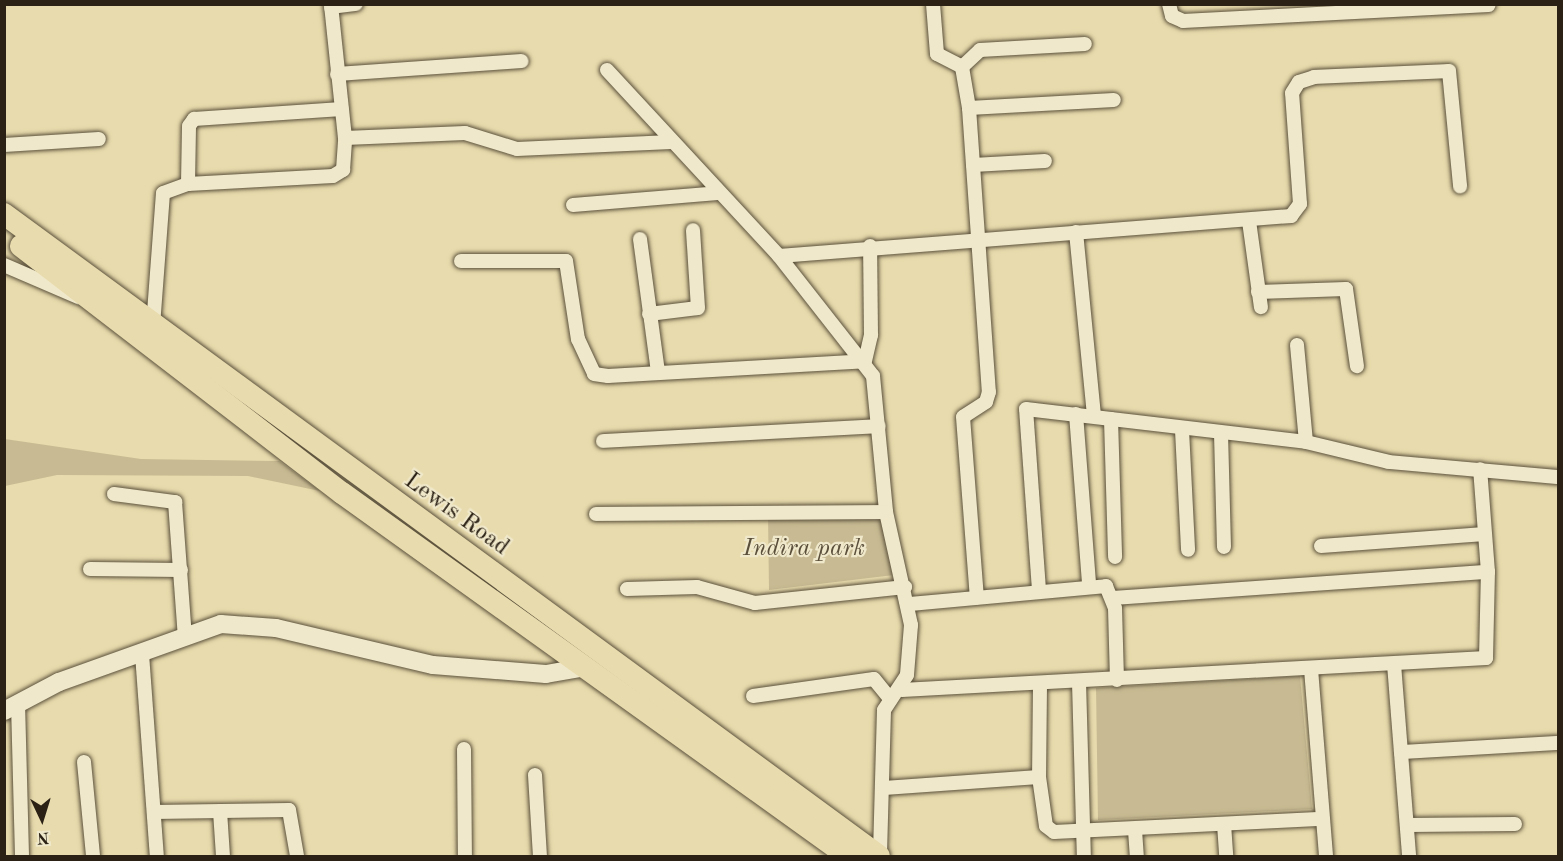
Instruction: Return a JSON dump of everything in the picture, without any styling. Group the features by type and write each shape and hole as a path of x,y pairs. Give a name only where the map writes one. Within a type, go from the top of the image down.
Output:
{"main road":[{"name":"Lewis Road","path":"4,214 300,433 348,484"},
{"name":"Lewis Road","path":"4,234 88,301 284,449 348,484 793,803 848,856"},
{"name":"Lewis Road","path":"523,609 586,667 793,803 879,856"}],"street":[{"path":"153,326 159,202 170,187 188,184 333,177 343,170 345,138 331,6 356,4"},
{"path":"933,4 937,54 962,67"},
{"path":"1169,4 1176,20 1183,21 1489,4"},
{"path":"962,67 980,50 1085,44"},
{"path":"337,74 522,61"},
{"path":"962,67 969,108 988,396 965,413 962,424 977,597"},
{"path":"607,70 718,193 779,256 865,362 878,393 886,512 910,604 910,658 902,690"},
{"path":"779,256 978,237 1249,221 1291,216 1299,209 1292,93 1299,82 1314,77 1449,71 1460,186"},
{"path":"969,108 1114,100"},
{"path":"188,184 189,126 194,119 342,109"},
{"path":"345,138 465,133 518,149 671,142"},
{"path":"4,145 99,139"},
{"path":"973,165 1045,161"},
{"path":"573,205 718,193"},
{"path":"1249,221 1261,307"},
{"path":"649,314 698,308 693,230"},
{"path":"1076,232 1094,416"},
{"path":"640,239 658,372"},
{"path":"865,362 871,335 870,246"},
{"path":"461,261 560,257 568,268 575,333 594,374 865,362"},
{"path":"4,265 88,301"},
{"path":"1258,292 1346,289 1357,366"},
{"path":"1297,345 1306,442"},
{"path":"1039,590 1026,409 1094,416 1182,430 1306,442 1389,462 1558,477"},
{"path":"1076,414 1089,584"},
{"path":"1111,419 1116,557"},
{"path":"603,441 879,426"},
{"path":"1182,430 1188,550"},
{"path":"1221,433 1224,547"},
{"path":"879,856 884,788 882,740 890,699 902,690 1040,685 1486,658 1488,572 1480,469"},
{"path":"114,494 175,501 185,637"},
{"path":"596,514 886,512"},
{"path":"1321,546 1485,534"},
{"path":"90,569 181,570"},
{"path":"1113,598 1488,572"},
{"path":"910,604 1089,584 1106,586 1113,598 1117,680"},
{"path":"627,589 697,587 755,603 905,587"},
{"path":"22,856 11,707 221,624 243,623 433,665 546,674 586,667"},
{"path":"141,654 157,856"},
{"path":"1394,664 1408,856"},
{"path":"1311,669 1326,856"},
{"path":"753,696 874,679 890,699"},
{"path":"1079,682 1084,856"},
{"path":"1040,685 1039,777 1046,826 1054,832 1135,830 1323,819"},
{"path":"1401,752 1558,743"},
{"path":"464,749 465,856"},
{"path":"84,762 93,856"},
{"path":"535,775 540,856"},
{"path":"884,788 1039,777"},
{"path":"154,812 289,810 297,856"},
{"path":"220,811 223,856"},
{"path":"1224,824 1226,856"},
{"path":"1407,825 1515,824"},
{"path":"1135,830 1137,856"}],"green space":[{"path":"5,439 141,459 279,461 320,491 248,476 57,475 5,486"},
{"name":"Indira park","path":"881,511 894,575 769,590 768,515"},
{"path":"1300,676 1312,809 1098,820 1096,688"}]}
